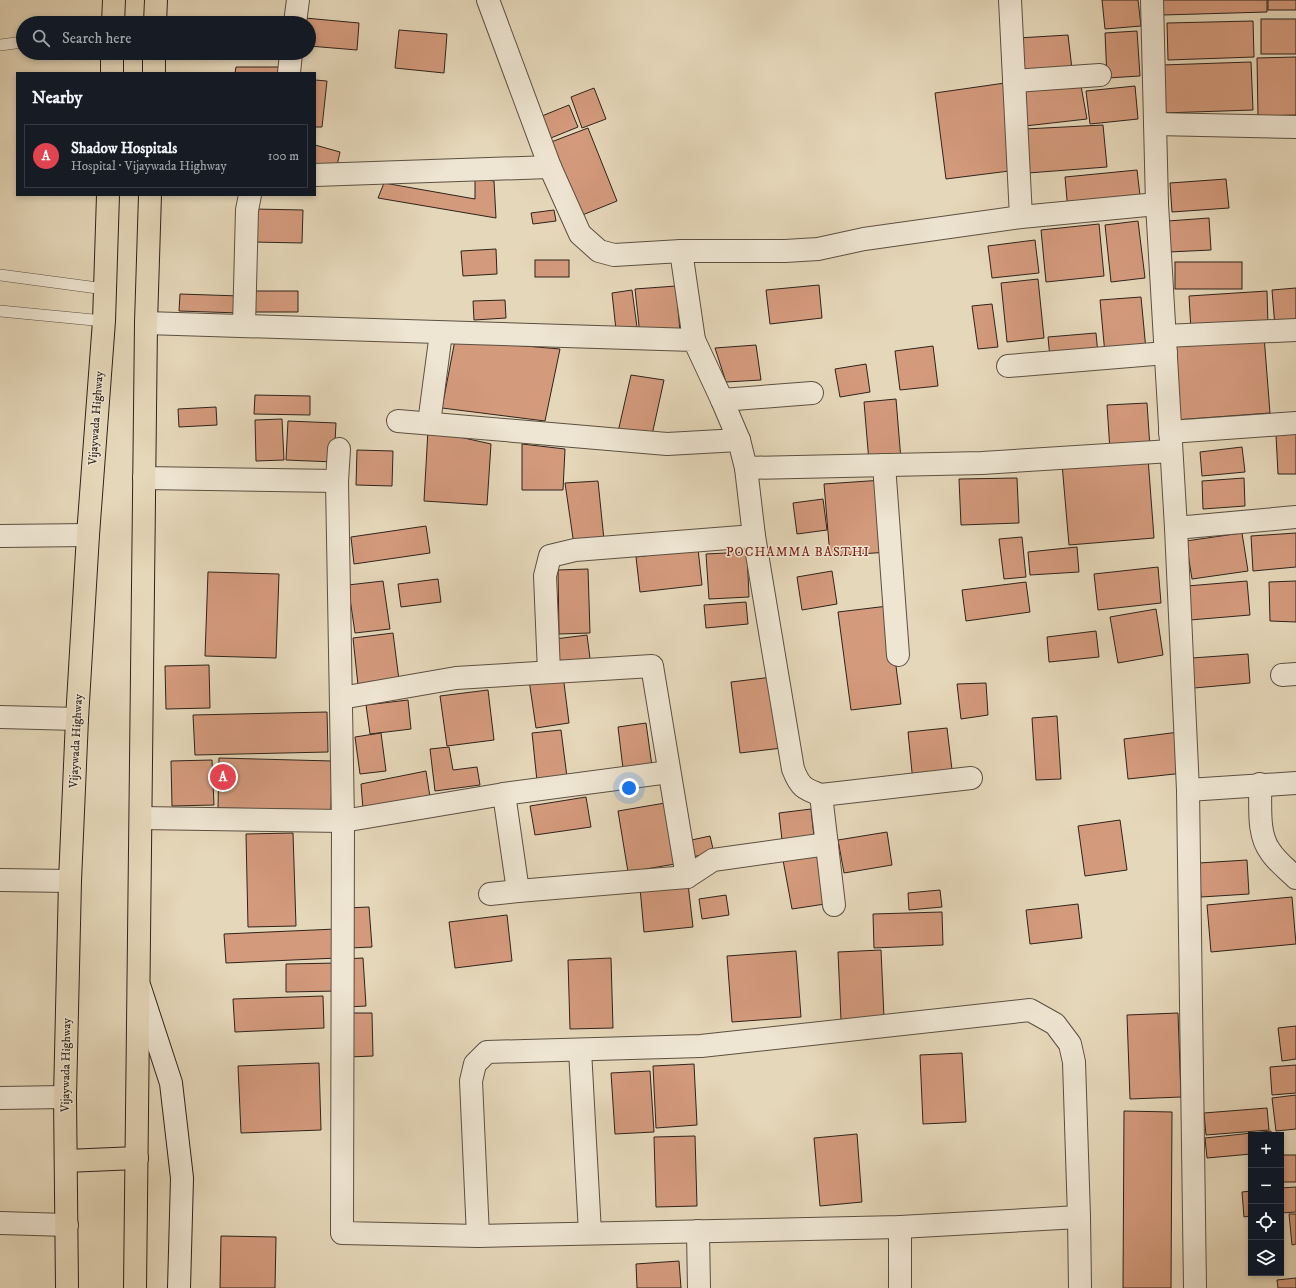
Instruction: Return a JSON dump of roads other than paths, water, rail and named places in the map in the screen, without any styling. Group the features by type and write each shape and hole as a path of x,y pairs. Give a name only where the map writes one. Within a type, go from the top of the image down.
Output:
{"highway":[{"path":"113,16 114,0"},
{"path":"155,16 156,0"},
{"path":"112,60 112,72"},
{"path":"154,60 154,72"},
{"name":"Vijaywada Highway","path":"67,1288 65,1097 70,881 77,720 88,535 104,321 108,196"},
{"path":"135,1288 146,323 150,196"},
{"path":"66,1161 137,1158"}],"street":[{"path":"296,16 298,0"},
{"path":"488,0 550,167 580,234 599,251 614,254 681,251 785,251 818,249 864,239 1021,217 1157,204"},
{"path":"1010,0 1021,217"},
{"path":"1152,0 1157,204 1176,528 1188,790 1195,1288"},
{"path":"289,72 291,60"},
{"path":"1014,81 1100,75"},
{"path":"1155,124 1296,127"},
{"path":"316,175 550,167"},
{"path":"244,326 247,210 250,196"},
{"path":"681,251 694,340 739,440 746,468 754,536 793,769 797,781 806,790 821,795 971,778"},
{"path":"146,323 694,340"},
{"path":"1008,366 1165,344 1296,330"},
{"path":"429,423 441,333"},
{"path":"722,400 812,393"},
{"path":"398,421 667,444 739,440"},
{"path":"746,468 982,463 1170,442 1296,423"},
{"path":"339,449 337,481 343,820 342,1233 478,1236 900,1227 1079,1217"},
{"path":"884,465 898,656"},
{"path":"144,478 337,481"},
{"path":"1176,528 1296,517"},
{"path":"0,536 88,535"},
{"path":"549,672 545,576 550,556 574,550 754,536"},
{"path":"341,698 456,678 652,666 687,877"},
{"path":"0,716 77,720"},
{"path":"141,818 343,820 504,794 669,772"},
{"path":"1188,790 1260,784 1296,783"},
{"path":"1260,784 1262,830 1264,839 1270,852 1296,878"},
{"path":"504,794 518,891"},
{"path":"821,795 834,904"},
{"path":"490,894 687,877 713,860 827,844"},
{"path":"0,880 70,881"},
{"path":"138,985 172,1083 182,1178 179,1288"},
{"path":"478,1236 471,1081 475,1064 486,1052 701,1046 1030,1010 1055,1024 1070,1044 1074,1062 1080,1288"},
{"path":"580,1050 590,1233"},
{"path":"0,1098 65,1097"},
{"path":"0,1224 67,1225"},
{"path":"900,1227 900,1288"},
{"path":"698,1231 699,1288"}],"lane":[{"path":"0,44 16,43"},
{"path":"0,275 105,290"},
{"path":"0,310 104,321"}],"place":[{"name":"Shadow Hospitals","path":"223,777"}],"district":[{"name":"POCHAMMA BASTHI","path":"798,552"}]}
